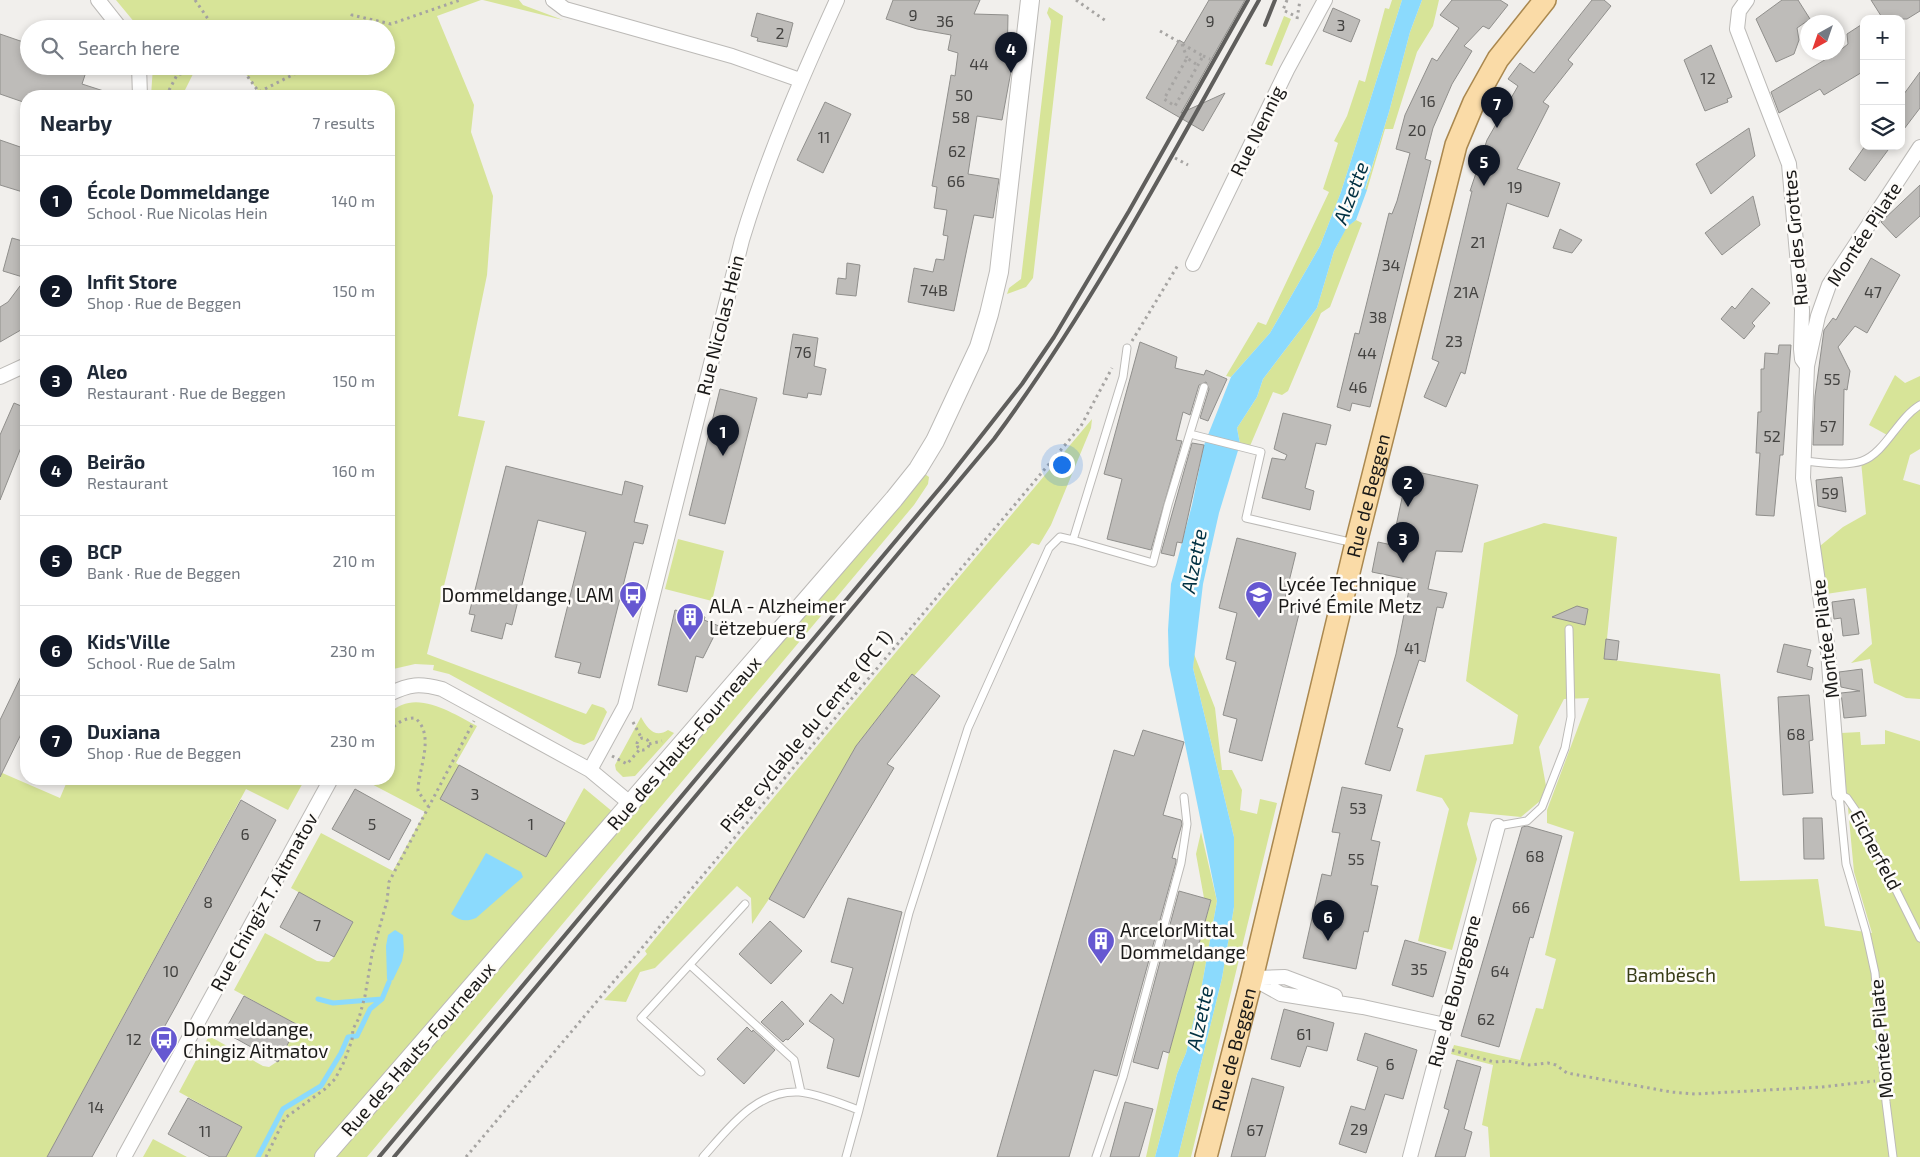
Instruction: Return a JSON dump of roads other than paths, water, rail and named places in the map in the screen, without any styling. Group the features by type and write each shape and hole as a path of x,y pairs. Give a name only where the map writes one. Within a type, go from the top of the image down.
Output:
{"main road":[{"name":"Rue de Beggen","path":"1206,1157 1252,978 1356,543 1456,145 1474,102 1498,59 1544,0"}],"street":[{"path":"98,0 114,20"},
{"path":"553,0 565,9 732,56 800,80"},
{"name":"Rue Nicolas Hein","path":"590,770 625,706 742,240 757,188 800,80 837,0"},
{"name":"Rue des Hauts-Fourneaux","path":"324,1157 894,499 918,469 936,441 979,347 999,272 1030,0"},
{"name":"Rue Nennig","path":"1193,264 1287,70 1325,0"},
{"name":"Rue des Grottes","path":"1747,0 1739,11 1737,29 1788,164 1802,310 1801,350 1802,359 1807,366"},
{"path":"139,75 140,90"},
{"name":"Montée Pilate","path":"1839,794 1828,651 1803,478 1807,366 1818,316 1829,285 1920,147"},
{"path":"0,376 20,368"},
{"path":"395,691 410,685 427,685 442,689 590,770 631,804"},
{"name":"Rue Chingiz T. Aitmatov","path":"124,1157 328,785"},
{"name":"Rue de Bourgogne","path":"1410,1157 1498,826"},
{"path":"1252,978 1280,994 1363,1007 1445,1025"}],"lane":[{"path":"1073,540 1123,377 1127,348"},
{"path":"846,1157 909,913 968,728 1049,548 1060,537 1153,563 1168,505 1204,387"},
{"path":"1803,460 1861,461 1874,454 1910,411 1920,406"},
{"path":"1190,434 1261,452 1246,518 1356,543"},
{"path":"1498,826 1527,821 1542,807 1565,748 1570,717 1569,629"},
{"name":"Eicherfeld","path":"1839,794 1847,798 1858,814 1920,938"},
{"name":"Montée Pilate","path":"1839,794 1846,864 1866,932 1875,973 1893,1157"},
{"path":"1096,1157 1122,1077 1181,863 1186,824 1184,797"},
{"path":"701,1072 642,1018 745,904"},
{"path":"690,965 794,1060 801,1092"},
{"path":"703,1157 754,1105 776,1094 801,1092 859,1110"}],"water":[{"name":"Alzette","path":"1402,0 1422,0 1410,32 1389,112 1365,189 1367,190 1356,220 1347,227 1334,251 1317,308 1263,379 1257,397 1237,428 1240,444 1219,513 1203,584 1193,668 1234,837 1234,907 1222,978 1178,1157 1155,1157 1177,1074 1186,1053 1202,985 1217,901 1169,665 1168,630 1171,584 1192,505 1204,445 1231,377 1270,333 1320,246 1341,192"},
{"path":"486,853 521,872 523,877 476,918 466,920 457,918 451,914"},
{"path":"395,930 403,935 404,950 402,961 393,980 389,982 387,979 386,946 388,935"}],"waterway":[{"path":"258,1157 283,1109 321,1086 341,1053 348,1037 357,1036 370,1009 382,999 389,982"},
{"path":"318,999 333,1003 382,999"}],"railway":[{"path":"379,1157 945,482 1022,384 1054,337 1129,211 1248,0"},
{"path":"394,1157 994,439 1031,387 1101,279 1259,0"},
{"path":"1265,25 1275,0"}],"place":[{"name":"Beirão","path":"1011,73"},
{"name":"Duxiana","path":"1497,128"},
{"name":"BCP","path":"1484,186"},
{"name":"École Dommeldange","path":"723,456"},
{"name":"Infit Store","path":"1408,507"},
{"name":"Aleo","path":"1403,563"},
{"name":"Dommeldange, LAM","path":"633,619"},
{"name":"Lycée Technique Privé Émile Metz","path":"1259,619"},
{"name":"ALA - Alzheimer Lëtzebuerg","path":"690,641"},
{"name":"Kids'Ville","path":"1328,941"},
{"name":"ArcelorMittal Dommeldange","path":"1101,965"},
{"name":"Dommeldange, Chingiz Aitmatov","path":"164,1064"}],"park label":[{"name":"Bambësch","path":"1671,975"}]}
